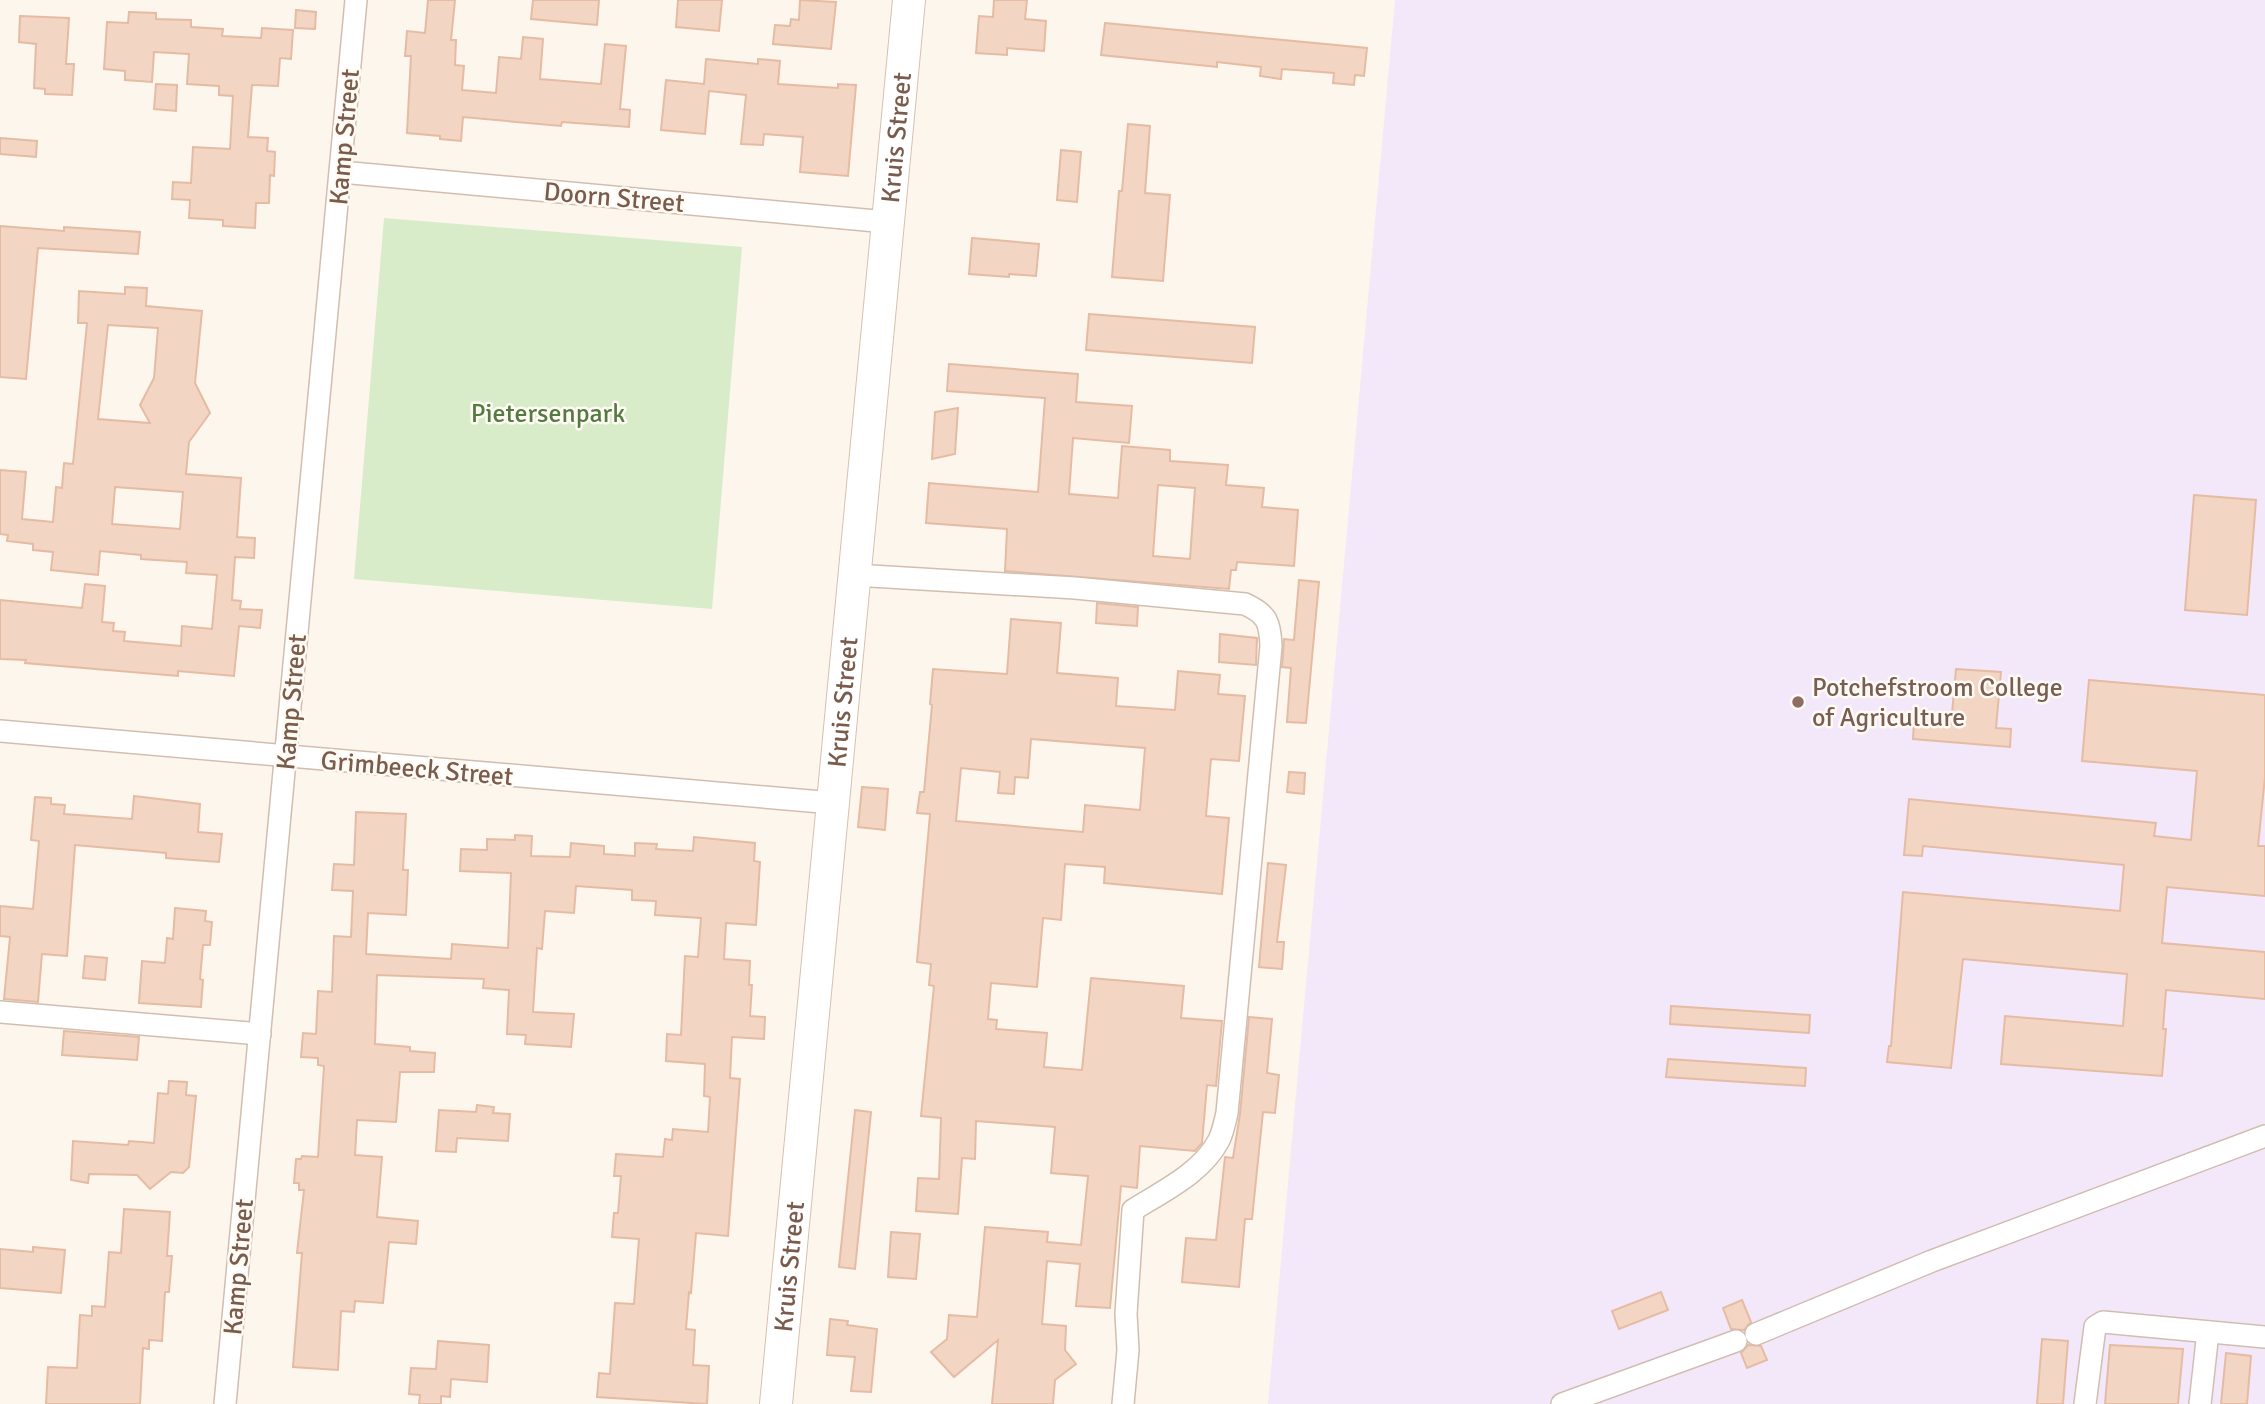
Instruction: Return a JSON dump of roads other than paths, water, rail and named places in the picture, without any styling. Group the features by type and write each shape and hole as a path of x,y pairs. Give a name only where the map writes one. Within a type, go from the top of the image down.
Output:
{"street":[{"name":"Kamp Street","path":"225,1404 356,0"},
{"name":"Kruis Street","path":"776,1404 909,0"},
{"name":"Doorn Street","path":"341,172 887,222"},
{"path":"854,575 1061,587 1245,604 1260,611 1270,627 1270,660 1227,1112 1220,1139 1202,1163 1175,1184 1133,1210 1126,1314 1128,1350 1123,1404"},
{"name":"Grimbeeck Street","path":"0,732 833,803"},
{"path":"0,1012 260,1034"},
{"path":"1562,1404 1746,1338 1932,1261 2265,1136"},
{"path":"2085,1404 2095,1327 2103,1322 2265,1337"},
{"path":"2200,1404 2208,1332"}],"place":[{"name":"Potchefstroom College of Agriculture","path":"1798,702"}],"park label":[{"name":"Pietersenpark","path":"548,413"}]}
